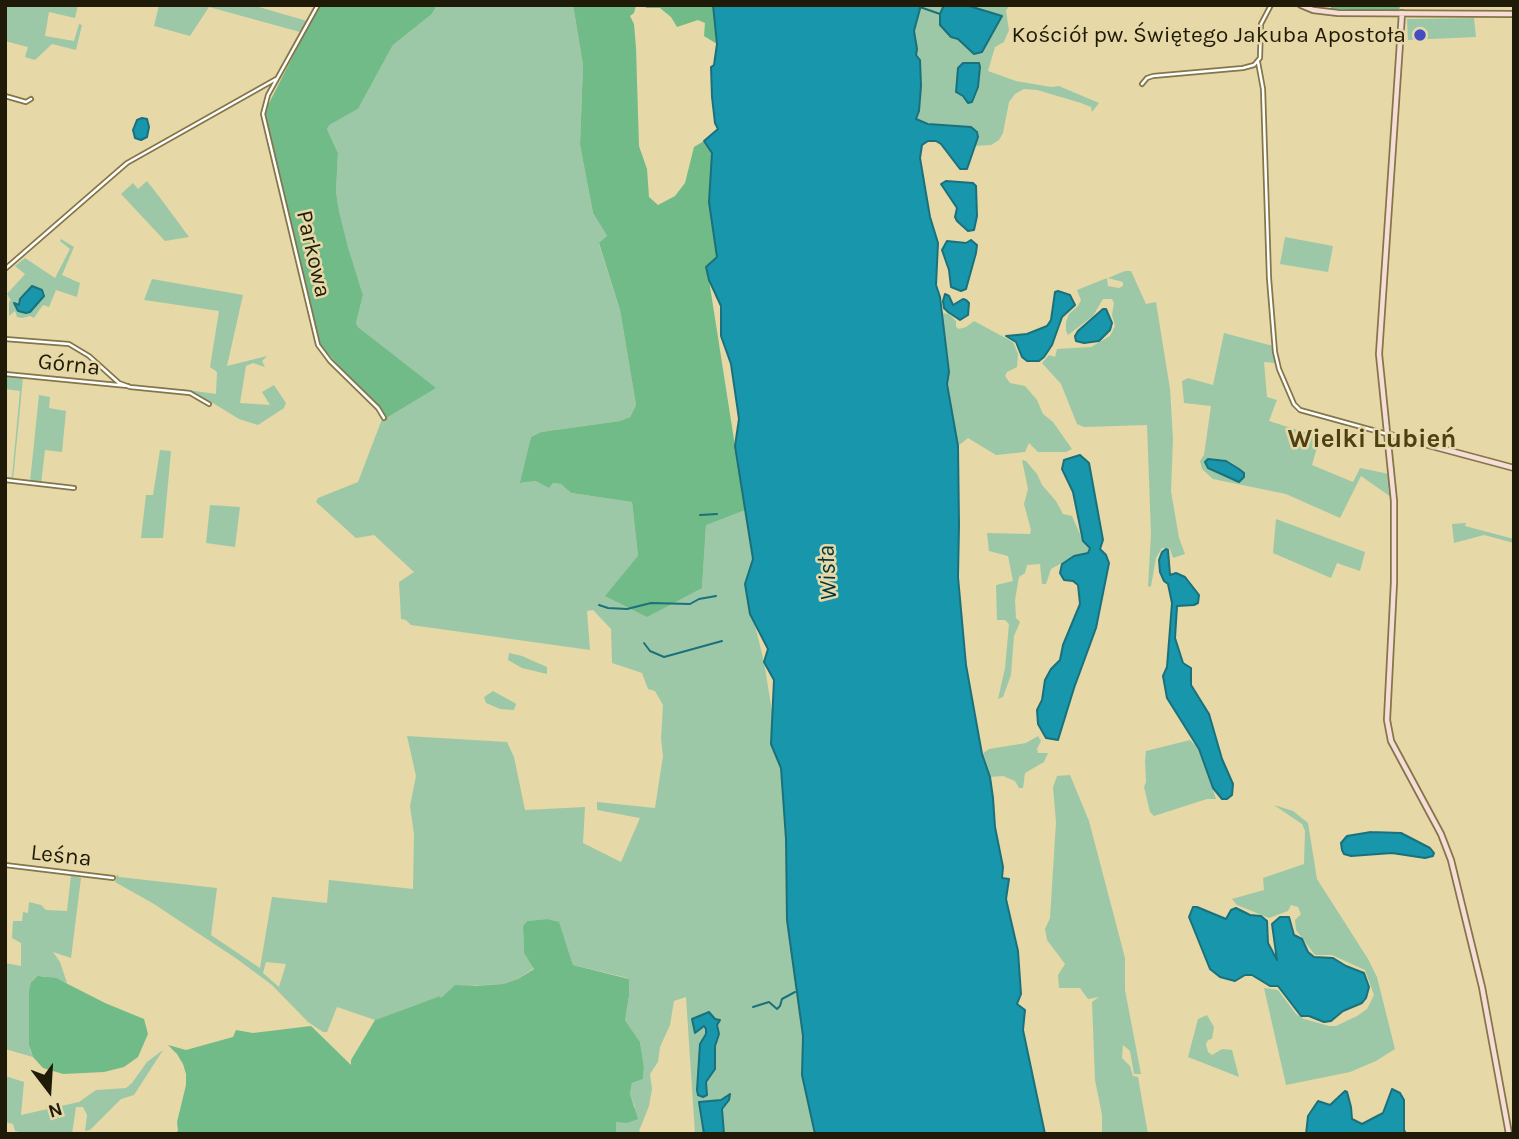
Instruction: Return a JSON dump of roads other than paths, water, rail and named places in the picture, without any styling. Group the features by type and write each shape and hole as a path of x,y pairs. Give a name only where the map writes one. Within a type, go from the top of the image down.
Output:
{"street":[{"name":"Parkowa","path":"318,5 264,102 263,114 318,345 330,361 378,408 384,418"},
{"path":"1271,5 1261,24 1258,62 1263,89 1267,253 1275,352 1294,404 1300,410 1514,468"},
{"path":"1301,5 1325,12 1514,14"},
{"path":"1402,13 1380,334 1381,385 1394,501 1388,732 1441,834 1451,860 1482,987 1509,1134"},
{"path":"1142,84 1153,76 1243,68 1258,62"},
{"path":"5,269 127,163 262,89 278,77"},
{"path":"5,96 26,102 31,99"},
{"path":"5,339 69,344 89,356 112,379 128,386"},
{"name":"Górna","path":"5,374 190,393 209,404"},
{"path":"5,480 74,488"},
{"name":"Leśna","path":"5,865 113,878"}],"water":[{"name":"Wisła","path":"713,5 921,5 914,31 916,55 920,60 921,86 916,119 928,124 971,127 977,132 978,137 967,169 960,169 936,141 928,141 922,145 920,158 930,217 938,243 936,285 940,297 949,372 947,384 958,446 958,577 966,665 982,754 990,777 995,827 1003,867 1002,878 1009,879 1006,899 1018,951 1021,994 1017,1004 1025,1010 1023,1030 1045,1134 815,1134 802,1075 803,1036 787,920 786,839 781,768 771,744 774,680 764,662 768,649 750,614 745,584 753,559 735,446 739,419 731,364 721,336 721,306 706,267 717,257 709,202 712,153 704,141 718,129 712,97 711,67 714,65 717,44"},
{"path":"944,5 966,5 1002,16 982,52 974,54 940,25 940,14"},
{"path":"963,63 979,63 980,67 978,87 972,102 968,103 956,92 958,68"},
{"path":"147,119 149,127 147,137 141,140 135,138 133,130 137,120"},
{"path":"946,181 973,183 976,186 977,216 974,230 968,231 957,221 957,208 941,184"},
{"path":"971,240 977,245 976,253 966,289 961,291 951,287 942,250 947,241 966,243"},
{"path":"32,286 42,290 44,296 30,312 18,311 14,303 19,305 20,299"},
{"path":"1055,292 1070,295 1075,305 1062,317 1052,345 1044,357 1039,361 1027,361 1022,357 1016,342 1006,336 1027,334 1047,326 1051,320"},
{"path":"945,294 953,305 966,300 969,303 968,315 960,320 948,312 944,308"},
{"path":"1106,309 1112,323 1110,330 1099,341 1076,341 1078,331"},
{"path":"1080,455 1089,463 1103,540 1100,549 1109,563 1096,628 1058,740 1046,738 1038,724 1037,710 1042,700 1045,680 1060,660 1063,645 1080,604 1078,585 1064,580 1060,573 1062,564 1074,556 1088,553 1090,548 1083,541 1073,492 1062,469 1064,460"},
{"path":"1208,459 1226,461 1244,473 1244,477 1239,482 1208,468 1205,462"},
{"path":"1166,549 1170,575 1176,573 1185,577 1199,595 1198,603 1194,605 1177,606 1175,638 1183,663 1191,668 1191,685 1209,714 1222,759 1233,784 1232,795 1227,799 1222,799 1213,788 1199,749 1167,698 1163,676 1167,667 1172,603 1168,584 1160,572 1159,560"},
{"path":"1371,832 1401,833 1430,848 1433,856 1425,858 1392,853 1351,856 1344,854 1341,843 1347,836"},
{"path":"1193,907 1226,919 1231,910 1236,908 1250,915 1261,916 1267,921 1268,943 1277,960 1272,924 1280,917 1289,917 1294,935 1302,939 1308,952 1314,957 1333,958 1364,973 1369,987 1366,998 1331,1021 1324,1022 1301,1016 1278,986 1270,986 1252,975 1245,975 1235,981 1220,977 1210,969 1189,917"},
{"path":"709,1012 715,1019 720,1020 717,1025 719,1034 715,1046 715,1069 706,1082 707,1095 703,1097 698,1095 697,1090 700,1044 706,1029 704,1026 695,1033 692,1019"},
{"path":"1392,1089 1400,1093 1404,1100 1406,1134 1306,1134 1308,1116 1318,1101 1330,1105 1347,1092 1352,1119 1362,1124 1383,1113"},
{"path":"730,1094 722,1109 724,1134 704,1134 699,1102 721,1100"}],"waterway":[{"path":"920,7 940,14"},
{"path":"700,515 717,514"},
{"path":"599,605 627,609 651,603 690,604 699,599 716,596"},
{"path":"644,643 650,651 664,657 722,641"},
{"path":"753,1007 769,1002 777,1009 782,999 795,992"}],"place":[{"name":"Kościół pw. Świętego Jakuba Apostoła","path":"1420,35"}],"district":[{"name":"Wielki Lubień","path":"1372,440"}]}
